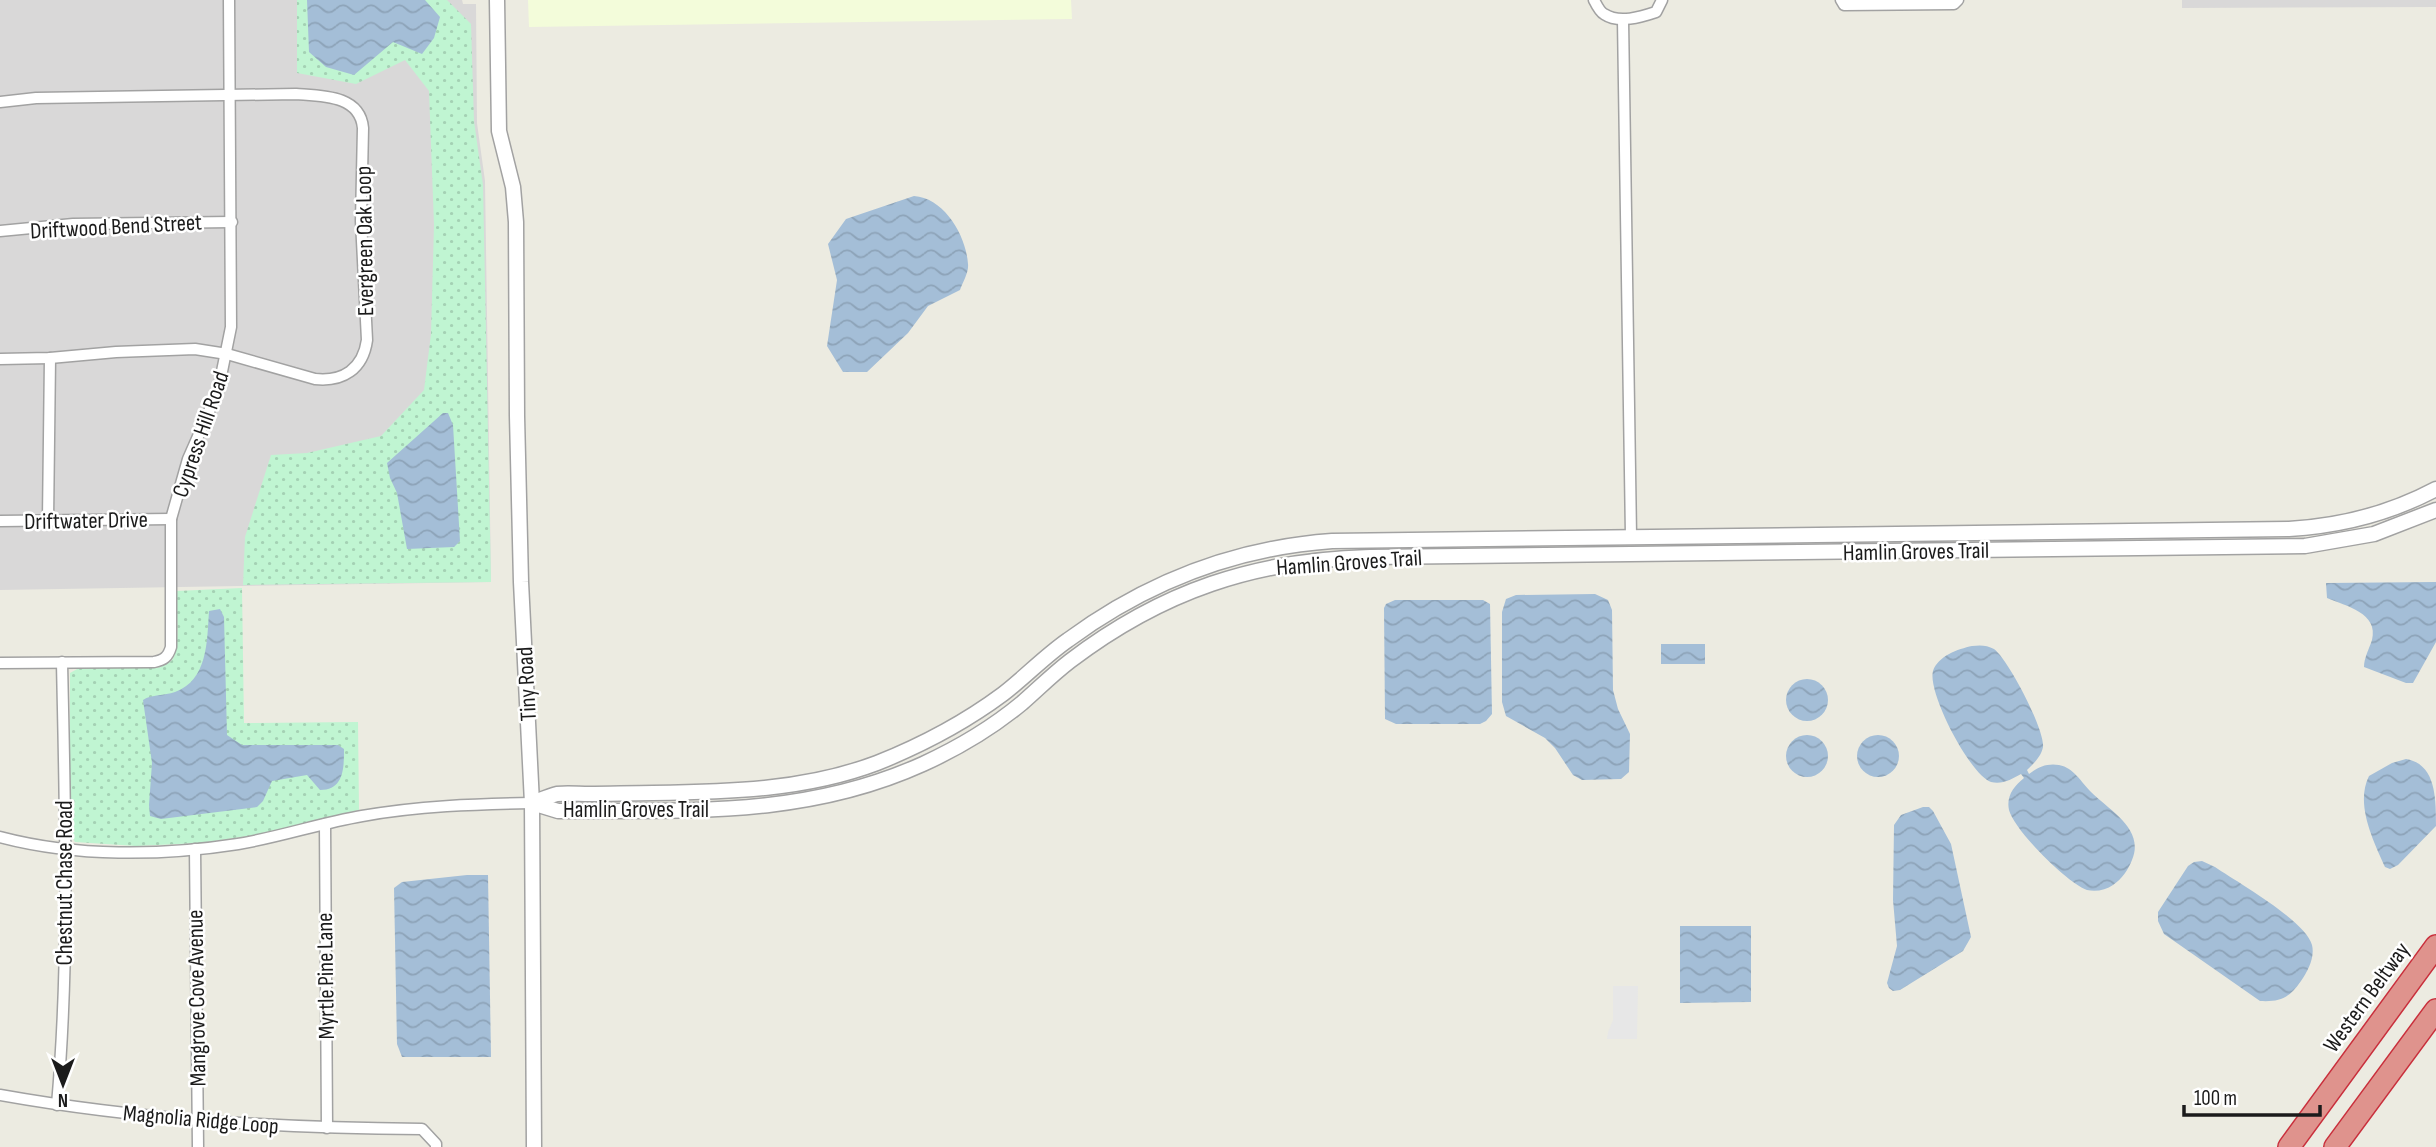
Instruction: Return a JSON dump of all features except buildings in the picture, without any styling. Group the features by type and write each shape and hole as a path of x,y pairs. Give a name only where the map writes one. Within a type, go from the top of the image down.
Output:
{"highway":[{"name":"Western Beltway","path":"2289,1147 2436,946"},
{"path":"2335,1147 2436,1010"}],"street":[{"name":"Cypress Hill Road","path":"0,663 154,662 163,660 169,654 171,519 188,459 218,391 227,354 232,307 229,0"},
{"name":"Tiny Road","path":"497,0 499,131 513,187 516,222 521,555 532,803 534,1147"},
{"path":"1594,0 1604,14 1623,20 1656,12 1662,0"},
{"path":"1841,0 1844,5 1954,4 1958,0"},
{"path":"1623,20 1631,554"},
{"name":"Evergreen Oak Loop","path":"0,102 36,98 230,95 317,96 344,101 358,111 363,128 361,221 367,340 361,361 346,376 335,379 315,379 227,354 195,349 0,359"},
{"name":"Driftwood Bend Street","path":"0,231 73,224 232,222"},
{"path":"48,520 50,358"},
{"name":"Hamlin Groves Trail","path":"532,803 557,794 715,792 776,787 855,770 922,744 964,721 1010,689 1065,642 1108,612 1153,587 1236,556 1286,546 1332,541 2289,529 2324,525 2388,510 2436,489"},
{"name":"Hamlin Groves Trail","path":"532,803 558,811 743,808 807,801 875,783 926,763 993,725 1087,649 1121,625 1158,605 1200,586 1299,561 1333,558 2326,544 2374,534 2436,510"},
{"name":"Driftwater Drive","path":"0,521 171,519"},
{"path":"2190,530 2190,547"},
{"path":"1332,541 1333,558"},
{"name":"Chestnut Chase Road","path":"57,1105 63,1006 65,848 62,662"},
{"path":"0,837 65,848 143,852 195,849 260,840 362,816 410,809 532,803"},
{"name":"Myrtle Pine Lane","path":"325,824 327,1128"},
{"name":"Mangrove Cove Avenue","path":"195,849 198,1147"},
{"name":"Magnolia Ridge Loop","path":"0,1095 57,1105 197,1121 327,1128 422,1129 436,1147"}],"shaded area":[{"path":"0,0 462,0 463,4 476,4 477,123 485,181 491,582 0,590"},
{"path":"297,0 447,0 471,24 474,121 483,185 491,582 243,585 245,537 271,455 307,453 381,436 424,390 431,334 434,225 429,91 405,60 356,84 297,73"},
{"path":"528,0 1071,0 1072,19 529,27"},
{"path":"2182,0 2436,0 2436,7 2182,8"},
{"path":"242,588 244,723 358,722 359,810 255,835 200,843 136,846 75,842 70,834 70,673 79,668 157,668 165,665 175,654 176,591"},
{"path":"1613,986 1638,986 1637,1039 1607,1039 1613,1020"}],"water":[{"path":"307,0 425,0 440,17 434,38 422,54 393,42 354,75 326,67 309,52"},
{"path":"914,196 935,203 958,230 968,267 960,290 928,306 908,333 867,372 843,372 827,346 837,280 828,244 846,219"},
{"path":"443,413 448,413 453,425 460,541 454,547 407,549 397,493 387,463"},
{"path":"2436,582 2436,642 2413,683 2406,683 2364,667 2372,640 2371,623 2359,612 2327,598 2326,583"},
{"path":"1595,594 1608,600 1612,610 1613,690 1618,709 1630,734 1629,772 1621,779 1582,780 1573,775 1545,738 1506,716 1502,702 1502,612 1506,599 1516,595"},
{"path":"1395,600 1483,600 1490,604 1492,714 1486,721 1480,724 1396,724 1385,719 1384,608"},
{"path":"220,609 224,617 227,735 242,745 338,745 344,749 341,777 334,786 320,790 307,775 272,781 263,801 257,807 161,819 150,816 152,763 143,700 175,692 194,678 204,658 209,611"},
{"path":"1661,644 1705,644 1705,664 1661,664"},
{"path":"1972,646 1989,647 2000,655 2032,711 2043,747 2039,757 2027,770 2029,774 2051,765 2069,769 2130,830 2135,849 2132,860 2127,871 2110,887 2097,891 2087,890 2055,867 2031,843 2009,810 2012,792 2024,778 2021,774 2003,782 1991,782 1972,765 1952,732 1937,696 1933,671 1944,657"},
{"path":"1807,679 1822,685 1828,700 1822,715 1807,721 1792,715 1786,700 1792,685"},
{"path":"1807,735 1822,741 1828,756 1822,771 1807,777 1792,771 1786,756 1792,741"},
{"path":"1878,735 1893,741 1899,756 1893,771 1878,777 1863,771 1857,756 1863,741"},
{"path":"2406,759 2416,762 2429,775 2436,804 2436,826 2398,865 2390,869 2385,867 2367,822 2365,787 2369,776 2392,763"},
{"path":"1929,807 1933,811 1951,844 1971,937 1963,951 1900,990 1893,991 1887,983 1897,946 1893,900 1894,825 1901,815"},
{"path":"2202,861 2270,903 2307,935 2313,950 2310,964 2301,981 2288,995 2279,1000 2260,1001 2164,934 2158,921 2158,912 2188,866"},
{"path":"488,875 491,1057 402,1057 397,1044 394,888 402,882"},
{"path":"1680,926 1751,926 1751,1002 1680,1003"}]}
